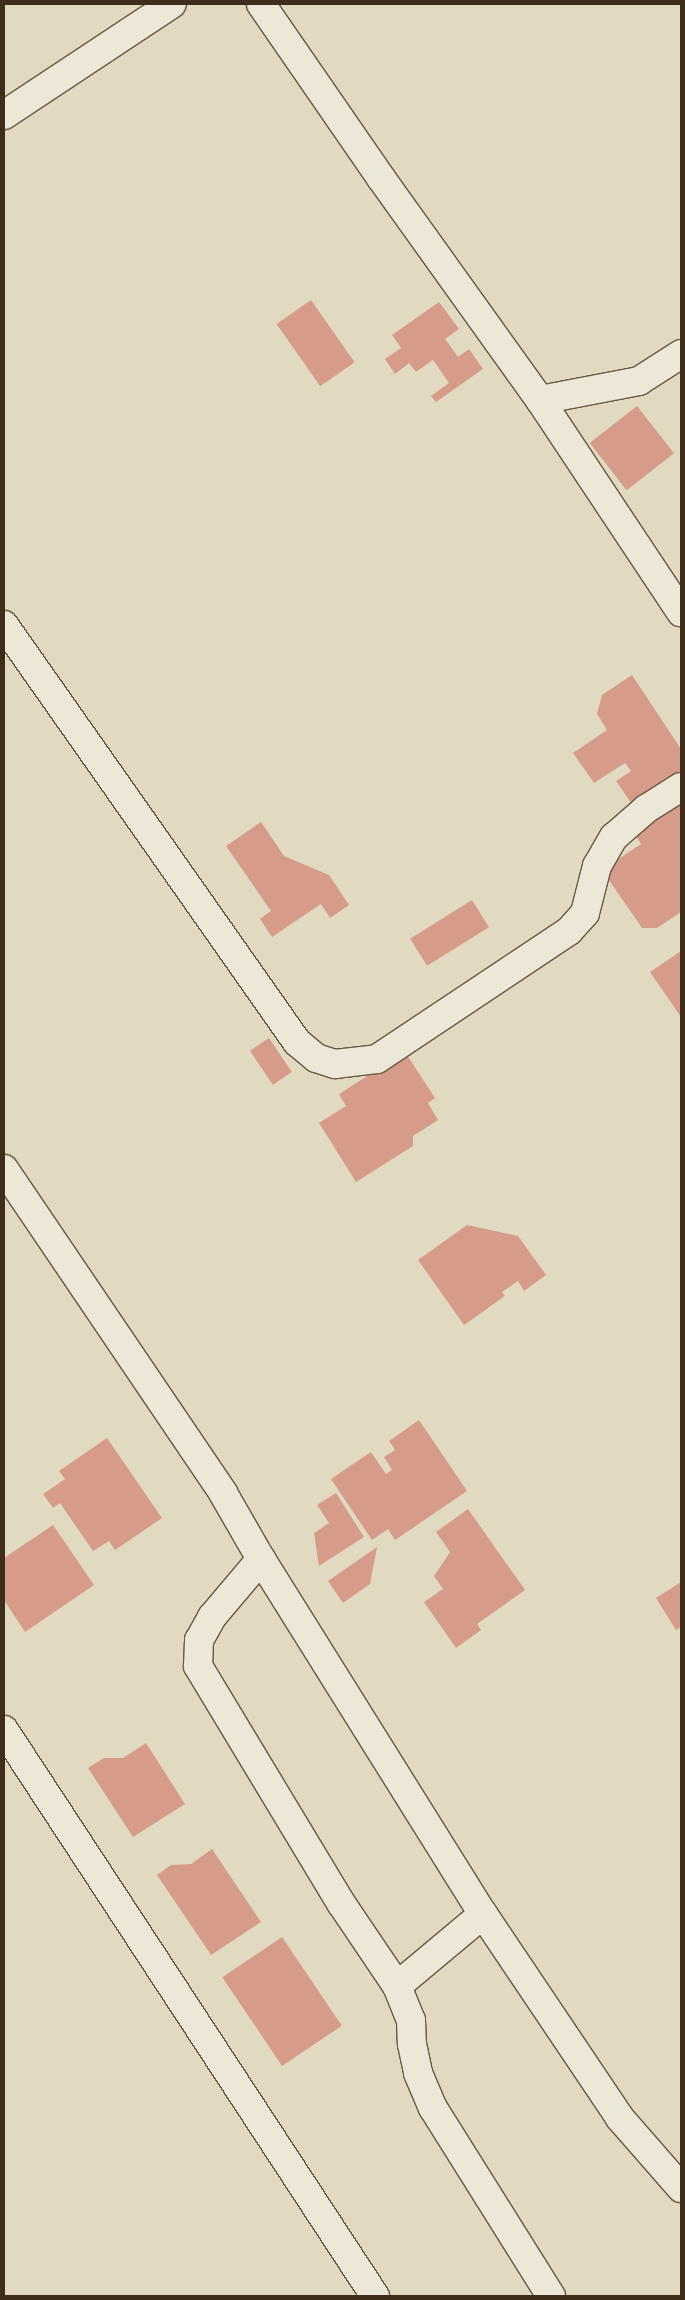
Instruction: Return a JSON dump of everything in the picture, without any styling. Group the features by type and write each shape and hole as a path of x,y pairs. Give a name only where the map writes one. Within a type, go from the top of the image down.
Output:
{"street":[{"path":"4,115 172,4"},
{"path":"261,4 380,178 540,400 681,612"},
{"path":"540,400 639,381 681,354"},
{"path":"4,625 297,1042 316,1058 335,1064 377,1059 569,931 585,913 597,866 614,837 646,809 681,787"},
{"path":"4,1169 222,1493 261,1559 483,1914 620,2118 681,2188"},
{"path":"261,1559 212,1617 199,1640 198,1666 341,1903 397,1986 411,2020 412,2044 418,2073 432,2108 551,2296"},
{"path":"4,1730 375,2296"},
{"path":"397,1986 483,1914"}],"building":[{"path":"311,300 355,362 320,386 277,324"},
{"path":"439,302 459,329 445,339 458,357 469,349 483,369 436,402 431,396 449,383 433,360 416,372 409,363 395,374 385,359 401,348 392,335"},
{"path":"637,406 674,453 627,490 590,443"},
{"path":"632,675 681,749 681,771 632,804 616,781 631,771 625,763 594,783 573,753 607,730 597,714 602,695"},
{"path":"681,794 681,912 657,928 642,928 602,870 641,844 631,828"},
{"path":"261,822 284,856 329,875 349,905 330,918 321,904 272,937 260,919 271,911 226,846"},
{"path":"472,900 489,927 427,966 410,939"},
{"path":"681,951 681,1017 650,972"},
{"path":"269,1038 292,1072 273,1085 250,1051"},
{"path":"405,1052 435,1098 428,1103 438,1120 413,1136 413,1146 356,1182 319,1123 346,1106 339,1094"},
{"path":"467,1225 518,1236 546,1275 524,1291 518,1281 502,1292 505,1296 464,1325 418,1260"},
{"path":"419,1420 467,1491 395,1540 388,1529 372,1540 331,1479 371,1452 386,1474 392,1470 384,1457 395,1450 389,1441"},
{"path":"107,1438 162,1518 115,1550 109,1541 93,1551 60,1503 53,1508 43,1494 65,1479 59,1471"},
{"path":"336,1493 364,1537 319,1566 314,1533 329,1523 317,1505"},
{"path":"468,1509 525,1590 477,1624 481,1630 456,1648 424,1602 443,1589 434,1576 450,1552 436,1532"},
{"path":"53,1525 94,1585 25,1632 4,1600 4,1558"},
{"path":"377,1547 370,1584 343,1603 328,1581"},
{"path":"681,1582 681,1627 676,1630 656,1598"},
{"path":"146,1743 185,1804 133,1837 88,1768 104,1758 123,1758"},
{"path":"212,1849 261,1922 211,1955 157,1875 171,1865 191,1864"},
{"path":"282,1937 342,2026 282,2066 222,1977"}]}
